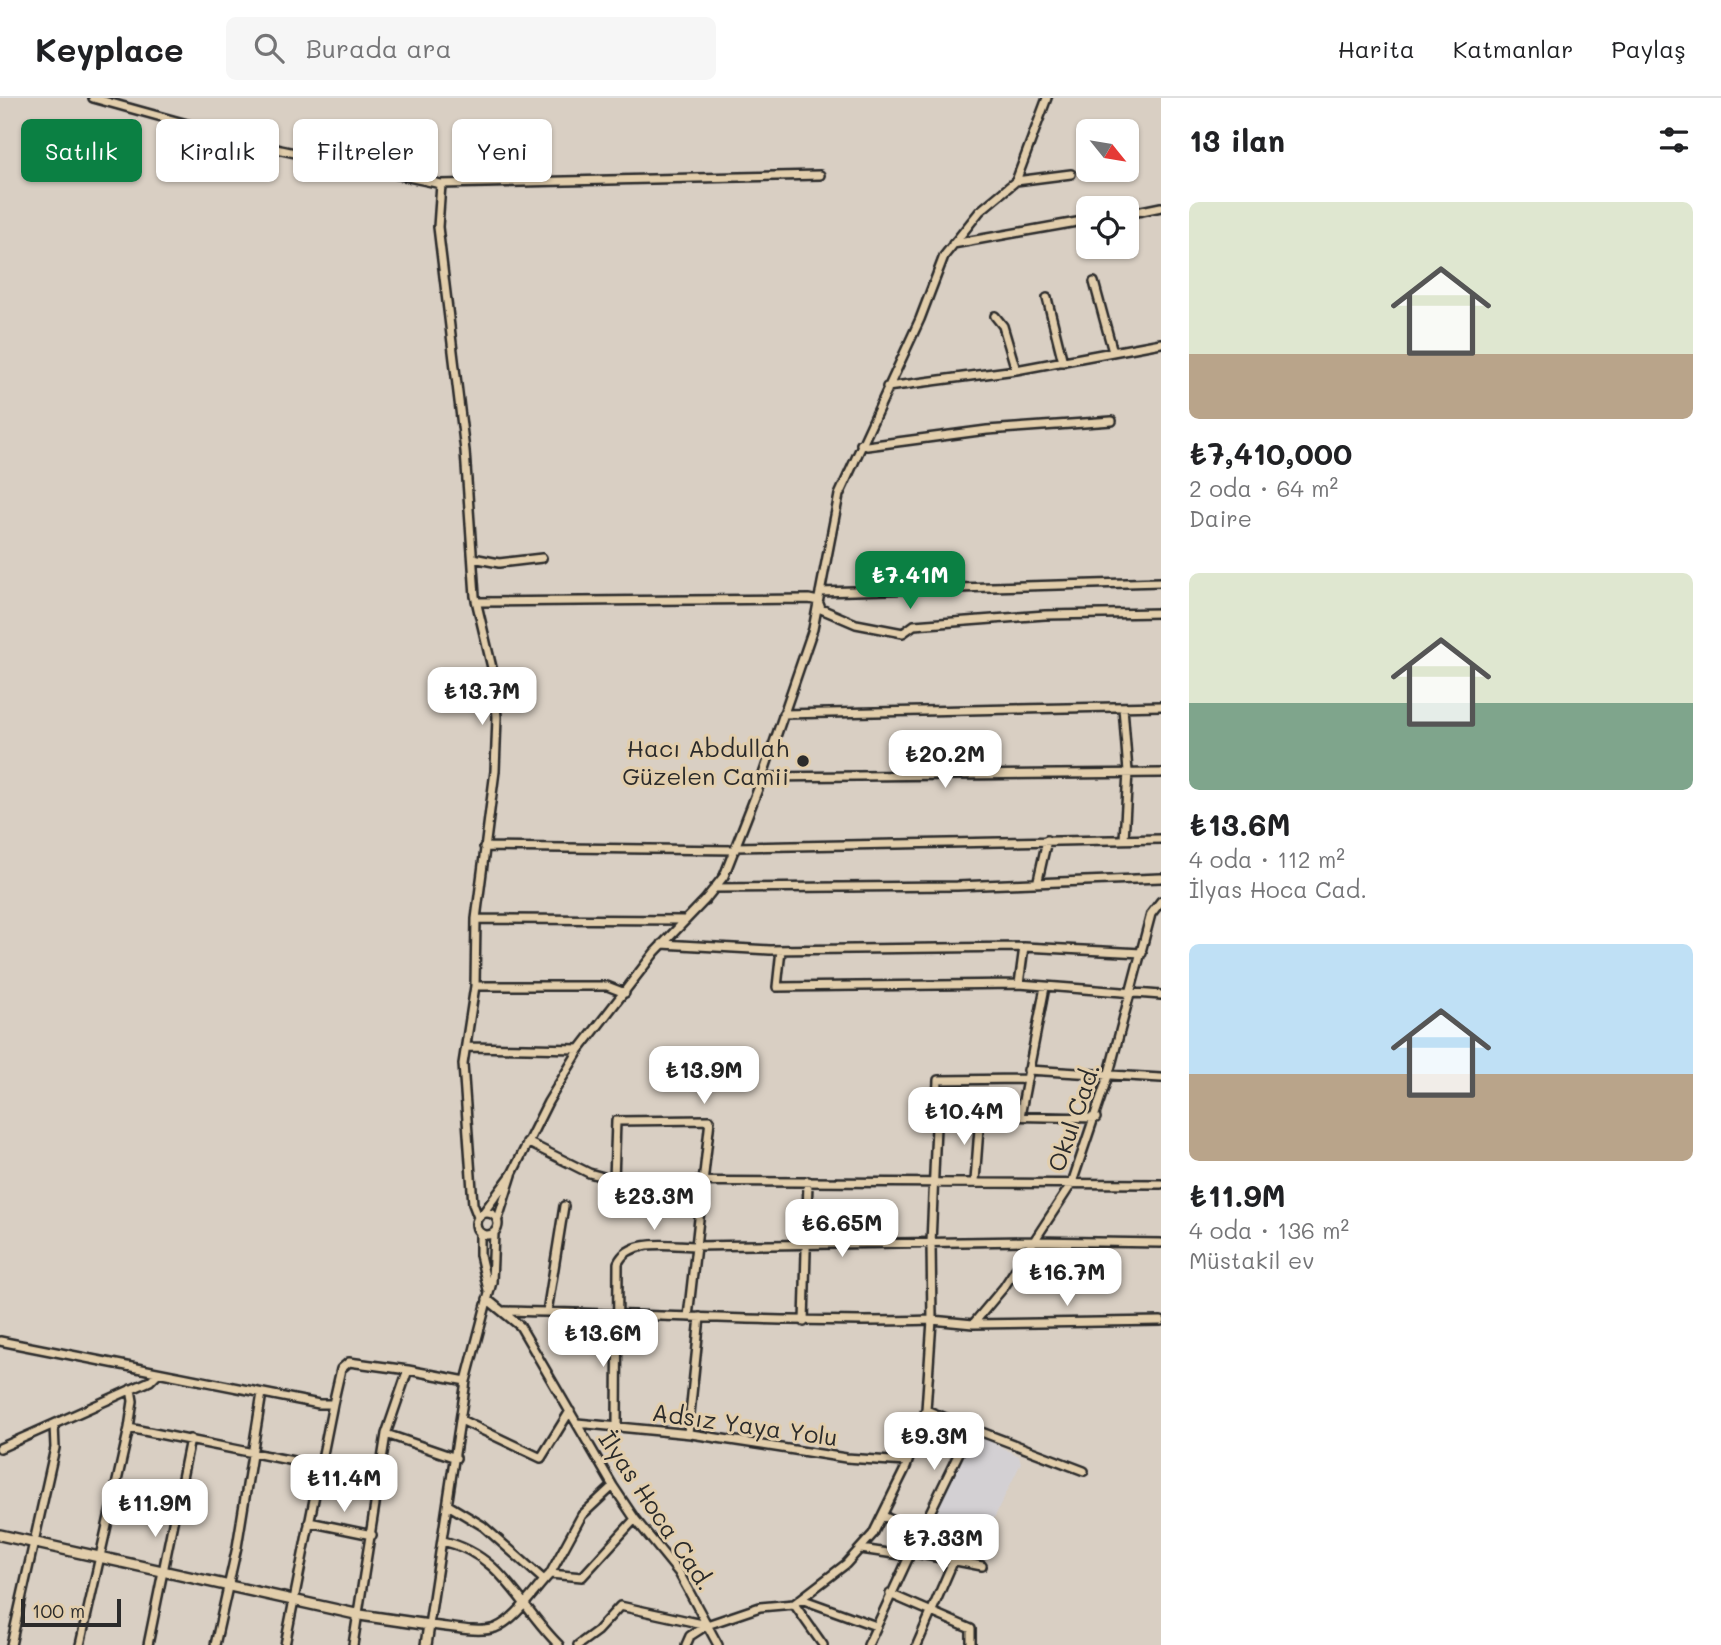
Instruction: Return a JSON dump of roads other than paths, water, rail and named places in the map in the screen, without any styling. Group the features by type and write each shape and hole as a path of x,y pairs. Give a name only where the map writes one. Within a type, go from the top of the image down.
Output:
{"street":[{"path":"93,98 281,150 441,184 820,174"},
{"path":"426,1645 466,1381 492,1282 494,1233 512,1174 527,1142 580,1049 662,944 715,888 736,848 813,629 839,495 920,319 935,273 953,244 980,211 1016,181 1047,98"},
{"path":"1016,181 1071,174"},
{"path":"441,184 439,228 466,451 477,602 493,673 497,717 495,771 476,919 475,986 463,1064 473,1205 481,1215"},
{"path":"1139,212 1161,207"},
{"path":"953,244 1076,222"},
{"path":"1094,282 1113,352"},
{"path":"1047,298 1063,362"},
{"path":"995,316 1003,326 1016,370"},
{"path":"887,387 1016,370 1161,343"},
{"path":"861,444 867,446 987,430 1112,421"},
{"path":"473,558 499,563 542,558"},
{"path":"820,592 1161,582"},
{"path":"477,602 810,598 818,601 821,609 856,624 903,633 914,625 1045,615 1161,613"},
{"path":"783,714 1161,706"},
{"path":"1123,707 1128,772 1124,839"},
{"path":"762,777 1161,773"},
{"path":"484,847 736,848 1161,839"},
{"path":"1038,880 1047,840"},
{"path":"715,888 957,886 1038,880 1161,877"},
{"name":"Okul Cad.","path":"973,1324 1004,1287 1072,1183 1096,1118 1151,914 1161,901"},
{"path":"1151,914 1161,914"},
{"path":"476,919 685,920"},
{"path":"662,944 781,950 1024,947 1142,953"},
{"path":"1019,984 1024,947"},
{"path":"781,950 777,987 1019,984 1161,995"},
{"path":"475,986 607,986 625,993"},
{"path":"1020,1116 1025,1079 1045,987"},
{"path":"467,1047 580,1049"},
{"path":"1028,1070 1161,1078"},
{"path":"797,1601 846,1564 861,1549 883,1516 926,1410 932,1320 931,1243 938,1080 1025,1079"},
{"path":"935,1115 1096,1118"},
{"path":"975,1181 980,1115"},
{"path":"614,1180 616,1121 710,1120 688,1317"},
{"path":"527,1142 589,1172 614,1180 1161,1184"},
{"path":"488,1295 480,1255 480,1233 476,1225 512,1174"},
{"path":"804,1322 808,1181"},
{"path":"547,1312 564,1206"},
{"path":"481,1215 492,1213 498,1219"},
{"path":"480,1233 494,1233"},
{"path":"617,1426 618,1268 624,1254 639,1247 1033,1241 1161,1243"},
{"name":"İlyas Hoca Cad.","path":"488,1295 520,1326 613,1486 635,1520 679,1573 718,1645"},
{"path":"505,1311 617,1312 804,1322 932,1320 973,1324 1161,1321"},
{"path":"688,1433 700,1317"},
{"path":"0,1341 262,1393 333,1404"},
{"path":"285,1645 341,1369 346,1363 356,1361 466,1381"},
{"path":"353,1645 360,1615 386,1434 408,1370"},
{"path":"0,1448 150,1381 159,1373"},
{"path":"80,1645 129,1428 133,1401 131,1389"},
{"path":"215,1645 230,1584 262,1393"},
{"path":"926,1410 1084,1471"},
{"path":"461,1420 541,1458 570,1411"},
{"name":"Adsız Yaya Yolu","path":"577,1423 688,1433 846,1458 907,1462"},
{"path":"11,1645 55,1448 54,1424"},
{"path":"129,1428 379,1478"},
{"path":"868,1645 971,1428"},
{"path":"386,1434 456,1458"},
{"path":"148,1645 190,1439"},
{"path":"0,1535 360,1615 429,1625 487,1629 497,1627 525,1602 547,1577 582,1515 613,1486"},
{"path":"448,1505 483,1526 547,1577 582,1577 635,1520"},
{"path":"883,1516 920,1533"},
{"path":"309,1522 372,1535"},
{"path":"443,1541 475,1552 493,1565 559,1645"},
{"path":"861,1549 982,1566"},
{"path":"917,1645 953,1562"},
{"path":"890,1594 971,1629 971,1645"},
{"path":"797,1601 824,1645"},
{"path":"686,1645 690,1636 707,1625 760,1607 797,1601 876,1626"},
{"path":"578,1645 597,1631 620,1606 707,1625"}],"place":[{"name":"Hacı Abdullah Güzelen Camii","path":"803,761"}]}
